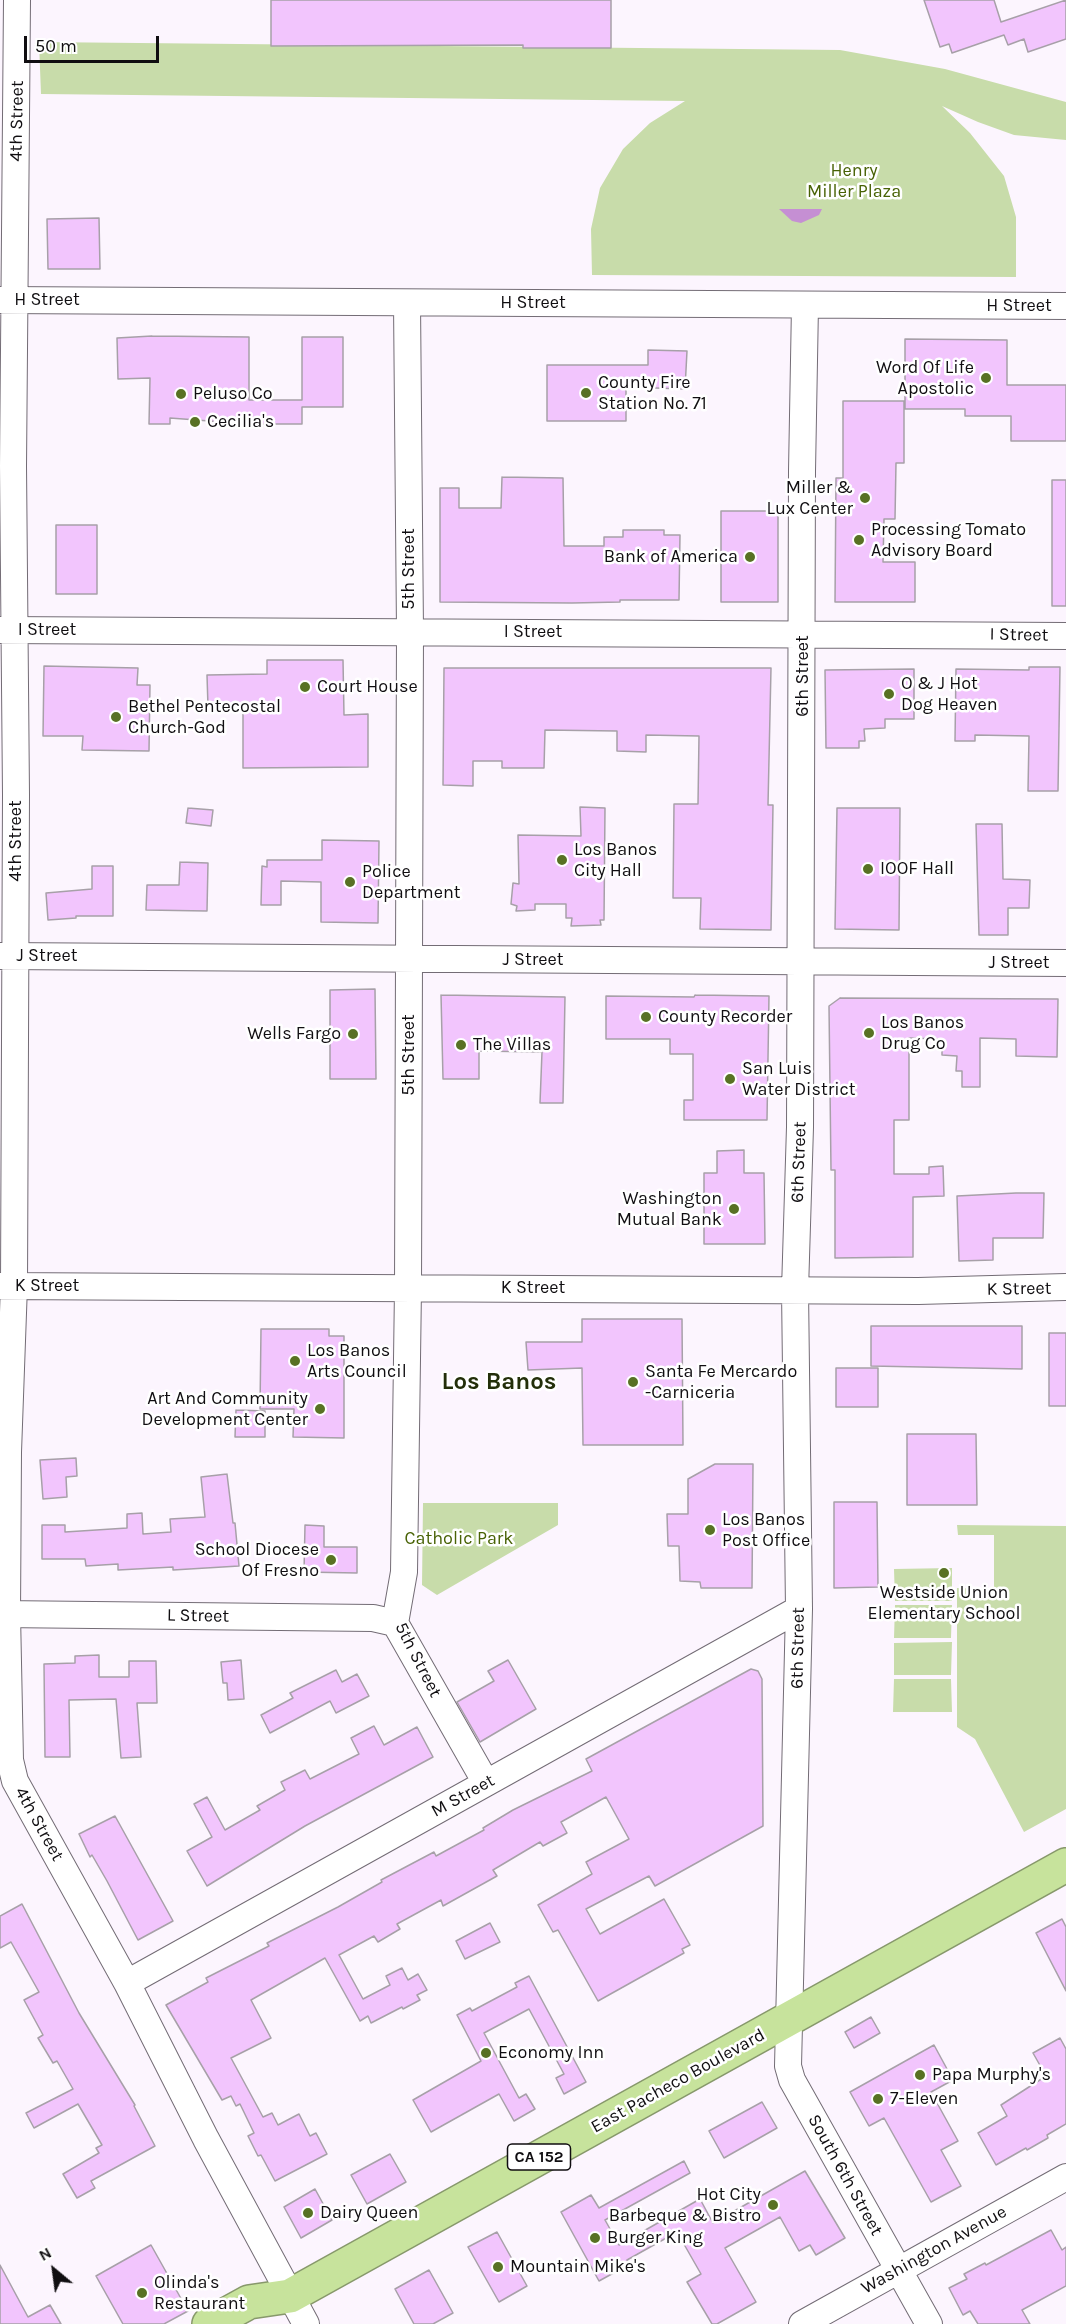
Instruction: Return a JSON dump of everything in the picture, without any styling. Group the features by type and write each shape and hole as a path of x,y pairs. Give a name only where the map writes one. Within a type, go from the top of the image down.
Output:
{"highway":[{"name":"East Pacheco Boulevard","path":"209,2324 249,2302 290,2296 1066,1865"},
{"name":"East Pacheco Boulevard","path":"269,2324 290,2296"}],"street":[{"name":"4th Street","path":"17,0 7,300 7,630 16,795 8,956 8,1452 3,1614 10,1760 15,1781 126,1983 206,2139 306,2324"},
{"name":"H Street","path":"7,300 1066,306"},
{"name":"5th Street","path":"407,303 410,631 408,1288 404,1572 395,1623 486,1783"},
{"name":"6th Street","path":"789,2019 799,1608 795,1290 800,1127 802,471 805,305"},
{"name":"I Street","path":"7,630 1066,636"},
{"name":"J Street","path":"8,956 1066,963"},
{"name":"K Street","path":"7,1285 918,1291 1066,1287"},
{"name":"M Street","path":"126,1983 799,1608"},
{"name":"L Street","path":"3,1614 374,1618 395,1623"},
{"name":"South 6th Street","path":"789,2019 788,2066 792,2080 928,2324"},
{"name":"Washington Avenue","path":"802,2324 1066,2177"}],"green space":[{"name":"Henry Miller Plaza","path":"39,42 840,50 945,69 1066,102 1066,140 1014,135 942,106 970,133 1004,176 1016,217 1016,277 592,275 591,229 600,188 623,149 650,123 685,101 41,94"},
{"name":"Catholic Park","path":"423,1503 558,1503 558,1525 437,1595 422,1585"},
{"path":"957,1525 1066,1526 1066,1809 1024,1832 975,1739 957,1727 957,1588 994,1589 994,1535 958,1535"},
{"path":"952,1568 952,1601 895,1601 894,1569"},
{"path":"895,1605 952,1605 951,1638 894,1638"},
{"path":"952,1642 951,1675 894,1675 894,1643"},
{"path":"894,1679 951,1679 952,1712 893,1712"}],"shaded area":[{"path":"779,209 822,209 819,215 801,223 792,221"}],"building":[{"path":"271,0 611,0 611,48 523,48 523,45 271,46"},
{"path":"924,0 994,0 1001,22 1066,0 1066,39 1028,52 1024,39 1008,45 1004,35 952,53 949,44 940,47"},
{"path":"99,218 100,269 48,269 47,219"},
{"path":"249,337 249,400 302,400 302,337 343,337 343,407 302,407 302,424 249,424 170,418 170,424 149,424 150,378 118,379 117,338"},
{"path":"905,339 1007,340 1007,385 1066,385 1066,441 1011,441 1011,416 965,416 965,409 905,409"},
{"name":"County Fire Station No. 71","path":"648,350 687,351 685,389 626,387 626,421 547,421 547,365 648,365"},
{"path":"843,401 904,401 904,463 896,463 895,519 884,519 883,562 915,562 915,602 835,602 836,478 843,478"},
{"path":"502,477 563,478 564,546 604,546 604,537 623,537 623,530 664,530 664,535 680,535 679,600 572,603 440,602 440,488 459,488 459,508 501,508"},
{"path":"1052,480 1066,480 1066,606 1052,606"},
{"name":"Bank of America","path":"721,511 778,511 778,602 721,602"},
{"path":"56,525 97,525 97,594 56,594"},
{"name":"Court House","path":"267,660 343,660 344,715 368,714 368,767 243,768 243,707 208,707 207,675 267,674"},
{"name":"Bethel Pentecostal Church-God","path":"44,666 138,668 137,685 150,685 149,751 82,750 83,736 43,736"},
{"path":"1029,667 1060,667 1058,791 1028,791 1029,736 975,735 975,741 955,741 956,669 1029,670"},
{"path":"444,668 771,668 768,805 773,805 771,930 700,929 701,898 673,898 674,804 698,804 699,736 646,735 646,752 617,751 617,731 545,730 544,768 502,768 502,761 473,761 473,786 443,785"},
{"path":"914,669 914,719 885,719 885,728 864,729 865,741 859,741 859,748 826,748 825,670"},
{"name":"Los Banos City Hall","path":"580,807 605,808 604,920 600,920 601,925 571,926 572,918 566,918 566,904 535,904 535,910 516,911 517,906 511,904 513,883 519,884 518,835 581,836"},
{"path":"188,808 213,810 211,826 186,823"},
{"name":"IOOF Hall","path":"837,808 900,808 899,930 835,929"},
{"path":"976,824 1002,824 1003,879 1030,880 1029,908 1008,908 1008,935 979,935"},
{"name":"Police Department","path":"322,840 379,841 378,923 321,922 321,882 281,881 281,905 261,905 262,866 267,867 267,860 322,860"},
{"path":"180,862 208,863 207,911 146,910 147,885 179,885"},
{"path":"92,866 113,866 113,916 76,916 76,918 48,920 46,893 92,889"},
{"name":"Wells Fargo","path":"375,989 376,1079 330,1079 330,990"},
{"path":"441,995 565,997 563,1103 540,1103 542,1052 479,1051 479,1079 443,1079"},
{"path":"695,995 769,996 767,1120 684,1120 684,1100 693,1100 693,1054 670,1054 670,1039 606,1039 606,996 694,997"},
{"path":"840,998 1058,999 1057,1057 1016,1056 1016,1039 980,1038 980,1087 962,1087 962,1071 956,1071 957,1056 942,1055 942,1039 909,1038 909,1120 894,1120 894,1174 929,1174 929,1167 943,1166 944,1196 913,1197 913,1257 835,1258 835,1170 831,1170 829,1006"},
{"name":"Washington Mutual Bank","path":"744,1150 744,1173 764,1173 765,1244 704,1244 704,1173 717,1173 717,1151"},
{"path":"1044,1193 1043,1238 993,1238 993,1260 959,1261 957,1196"},
{"name":"Santa Fe Mercardo -Carniceria","path":"582,1319 682,1319 683,1445 583,1445 582,1368 528,1370 526,1342 582,1342"},
{"path":"871,1326 1022,1326 1022,1369 871,1366"},
{"path":"261,1329 329,1329 329,1336 344,1336 344,1438 293,1437 294,1409 260,1409"},
{"path":"1049,1333 1066,1333 1066,1406 1049,1406"},
{"path":"836,1368 878,1368 878,1407 836,1407"},
{"path":"236,1410 265,1411 265,1437 235,1437"},
{"path":"907,1434 976,1434 977,1505 907,1505"},
{"path":"76,1458 77,1476 66,1477 67,1497 43,1499 40,1460"},
{"name":"Los Banos Post Office","path":"715,1464 753,1464 752,1588 701,1588 700,1582 680,1581 679,1546 668,1546 667,1514 688,1514 688,1479"},
{"path":"227,1474 239,1566 173,1570 173,1567 118,1570 118,1564 86,1566 85,1559 42,1559 42,1525 65,1525 65,1532 127,1528 127,1514 142,1513 143,1534 171,1532 170,1519 205,1517 201,1477"},
{"path":"834,1502 877,1502 878,1587 834,1588"},
{"name":"School Diocese Of Fresno","path":"305,1525 324,1526 324,1547 357,1547 357,1573 304,1572"},
{"path":"99,1655 99,1677 129,1677 129,1661 156,1661 157,1703 137,1703 141,1757 121,1758 116,1699 69,1700 70,1757 45,1757 44,1664 75,1663 75,1656"},
{"path":"241,1660 244,1699 228,1700 227,1683 223,1683 221,1662"},
{"path":"508,1660 536,1709 480,1742 457,1702 494,1681 488,1671"},
{"path":"751,1669 758,1671 762,1679 763,1826 655,1886 649,1876 586,1909 600,1934 664,1899 690,1945 682,1949 684,1953 598,2001 558,1930 553,1932 538,1905 592,1874 586,1862 629,1839 606,1797 561,1822 567,1833 543,1846 540,1842 493,1870 497,1876 443,1906 441,1900 397,1924 400,1929 378,1942 374,1936 339,1955 363,1999 390,1985 386,1976 402,1968 408,1980 418,1974 427,1990 417,1995 420,2000 371,2023 368,2016 360,2021 325,1958 251,2000 271,2038 231,2058 263,2117 272,2113 278,2125 299,2114 310,2136 316,2133 327,2154 275,2181 248,2136 254,2133 240,2104 236,2106 231,2096 222,2100 166,2005 208,1982 206,1978 269,1946 267,1943 338,1907 382,1882 381,1880 434,1852 436,1856 484,1830 483,1828 513,1810 592,1771 586,1759"},
{"path":"336,1670 342,1682 357,1674 369,1696 336,1713 330,1701 270,1733 261,1715 293,1698 290,1693"},
{"path":"374,1726 384,1745 417,1727 433,1757 305,1826 207,1886 187,1851 212,1837 194,1804 207,1797 225,1830 260,1810 257,1806 285,1790 281,1782 305,1770 310,1779 359,1754 351,1738"},
{"path":"115,1816 173,1921 138,1940 79,1834"},
{"path":"22,1904 79,2013 135,2105 155,2146 91,2181 95,2188 77,2198 63,2174 99,2153 96,2148 102,2145 78,2104 34,2128 26,2113 73,2089 57,2061 53,2063 38,2038 43,2035 24,2000 39,1992 11,1942 0,1948 0,1916"},
{"path":"1062,1919 1066,1927 1066,1991 1036,1933"},
{"path":"490,1923 500,1942 465,1959 456,1941"},
{"name":"Economy Inn","path":"529,1976 586,2082 564,2094 556,2078 564,2074 529,2009 484,2033 519,2098 526,2094 535,2109 514,2121 499,2094 431,2132 413,2100 481,2061 457,2015 470,2008 472,2011 517,1987 515,1983"},
{"path":"871,2017 880,2033 854,2048 845,2032"},
{"path":"1060,2038 1066,2049 1066,2124 1047,2135 1048,2138 996,2165 978,2133 1007,2116 1001,2105 1046,2076 1033,2053"},
{"path":"934,2045 953,2080 931,2092 958,2141 941,2150 961,2186 931,2202 884,2118 869,2126 850,2092"},
{"path":"762,2102 777,2128 724,2158 709,2131"},
{"path":"390,2154 406,2182 367,2204 351,2175"},
{"path":"684,2161 690,2173 605,2220 619,2245 700,2199 713,2223 805,2171 845,2238 816,2255 810,2245 799,2251 780,2217 725,2248 756,2302 717,2324 712,2324 687,2282 701,2274 677,2232 627,2260 630,2264 599,2281 561,2212 591,2195 599,2208"},
{"name":"Dairy Queen","path":"315,2189 332,2220 301,2238 284,2207"},
{"path":"1051,2230 1062,2250 1066,2247 1066,2286 1022,2310 1030,2324 978,2324 970,2311 963,2315 949,2288 967,2279 964,2274 985,2263 986,2265"},
{"name":"Mountain Mike's","path":"497,2232 527,2286 499,2302 468,2247"},
{"name":"Olinda's Restaurant","path":"151,2245 188,2311 164,2324 123,2324 96,2276"},
{"path":"0,2265 28,2317 50,2305 61,2324 0,2324"},
{"path":"429,2270 453,2313 433,2324 414,2324 395,2289"}],"place":[{"name":"Word Of Life Apostolic","path":"986,378"},
{"name":"County Fire Station No. 71","path":"586,393"},
{"name":"Peluso Co","path":"181,394"},
{"name":"Cecilia's","path":"195,422"},
{"name":"Miller & Lux Center","path":"865,498"},
{"name":"Processing Tomato Advisory Board","path":"859,540"},
{"name":"Bank of America","path":"750,557"},
{"name":"Court House","path":"305,687"},
{"name":"O & J Hot Dog Heaven","path":"889,694"},
{"name":"Bethel Pentecostal Church-God","path":"116,717"},
{"name":"Los Banos City Hall","path":"562,860"},
{"name":"IOOF Hall","path":"868,869"},
{"name":"Police Department","path":"350,882"},
{"name":"County Recorder","path":"646,1017"},
{"name":"Los Banos Drug Co","path":"869,1033"},
{"name":"Wells Fargo","path":"353,1034"},
{"name":"The Villas","path":"461,1045"},
{"name":"San Luis Water District","path":"730,1079"},
{"name":"Washington Mutual Bank","path":"734,1209"},
{"name":"Los Banos Arts Council","path":"295,1361"},
{"name":"Santa Fe Mercardo -Carniceria","path":"633,1382"},
{"name":"Art And Community Development Center","path":"320,1409"},
{"name":"Los Banos Post Office","path":"710,1530"},
{"name":"School Diocese Of Fresno","path":"331,1560"},
{"name":"Westside Union Elementary School","path":"944,1573"},
{"name":"Economy Inn","path":"486,2053"},
{"name":"Papa Murphy's","path":"920,2075"},
{"name":"7-Eleven","path":"878,2099"},
{"name":"Hot City Barbeque & Bistro","path":"773,2205"},
{"name":"Dairy Queen","path":"308,2213"},
{"name":"Burger King","path":"595,2238"},
{"name":"Mountain Mike's","path":"498,2267"},
{"name":"Olinda's Restaurant","path":"142,2293"}],"district":[{"name":"Los Banos","path":"499,1382"}]}
